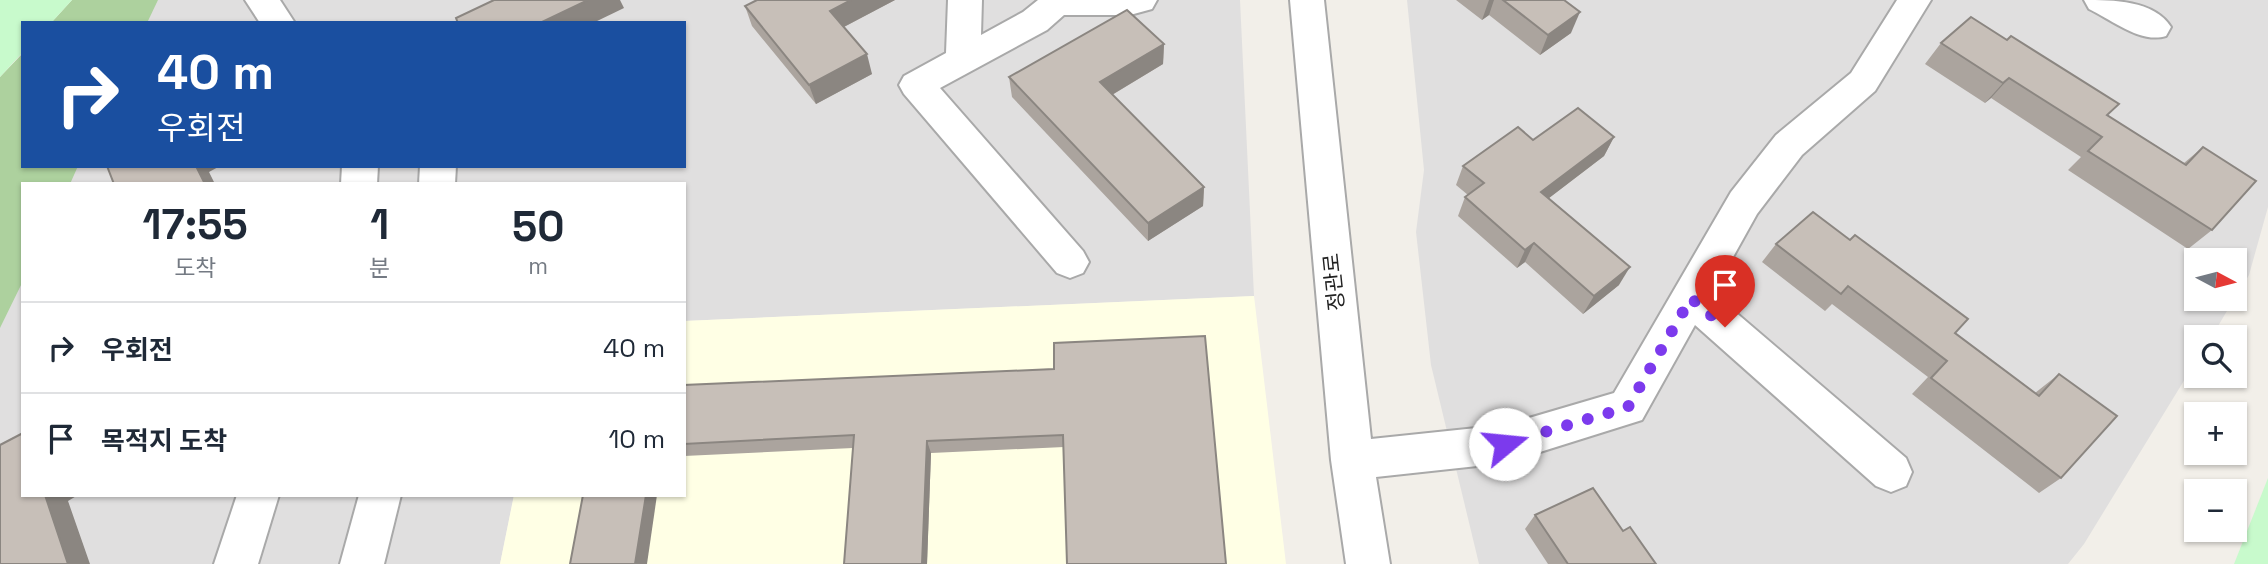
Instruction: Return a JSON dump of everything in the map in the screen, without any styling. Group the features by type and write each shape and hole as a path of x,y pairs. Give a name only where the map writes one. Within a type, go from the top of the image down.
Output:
{"street":[{"path":"261,0 277,21"},
{"path":"963,60 965,0"},
{"path":"1070,262 916,85 1035,21 1060,1 1130,3 1140,0"},
{"name":"정관로","path":"1307,0 1352,460 1368,564"},
{"path":"1352,460 1505,444 1628,407 1744,203 1789,145 1863,82 1914,0"},
{"path":"2101,0 2154,27"},
{"path":"1691,298 1891,471"},
{"path":"236,564 257,497"},
{"path":"362,564 379,497"}],"shaded area":[{"path":"157,0 1240,0 1254,296 686,321 686,182 70,182 76,168 686,168 686,21 147,21"},
{"path":"1407,0 2268,0 2268,207 2249,275 2247,278 2247,248 2184,248 2184,312 2226,312 2219,325 2184,325 2184,381 2084,544 2068,564 1479,564 1431,365 1416,232 1424,170"},
{"path":"21,284 21,497 514,497 500,564 0,564 0,327"},
{"path":"1254,296 1286,564 500,564 514,497 686,497 686,321"}],"green space":[{"path":"0,0 72,0 53,21 21,21 21,54 0,77"},
{"path":"72,0 158,0 148,21 53,21"},
{"path":"21,55 21,168 77,168 71,182 21,182 21,285 0,328 0,77"},
{"path":"2268,478 2268,564 2234,564 2243,542 2247,542 2247,531"}],"building":[{"path":"494,0 588,0 544,21 457,21 456,18"},
{"path":"757,0 851,0 830,11 867,54 809,85 745,6"},
{"path":"1503,0 1564,0 1580,12 1548,35"},
{"path":"1127,10 1164,44 1100,82 1204,187 1148,223 1009,77"},
{"path":"1971,17 2007,40 2011,36 2119,104 2107,115 2186,165 2203,147 2256,181 2212,230 2088,151 2102,137 2009,78 2003,83 1941,43"},
{"path":"1578,108 1614,137 1541,192 1630,267 1594,296 1534,243 1525,250 1465,197 1484,183 1463,166 1518,127 1533,140"},
{"path":"108,168 197,168 204,182 113,182"},
{"path":"1813,212 1850,240 1855,235 1968,319 1955,333 2039,396 2059,374 2117,416 2061,478 1931,378 1947,361 1848,286 1841,294 1776,244"},
{"path":"1205,336 1226,564 1067,564 1063,435 927,441 922,564 844,564 854,435 686,444 686,385 1054,369 1054,343"},
{"path":"21,434 21,497 46,497 68,564 0,564 0,445"},
{"path":"1593,488 1623,531 1630,527 1656,564 1568,564 1535,515"},
{"path":"583,497 646,497 635,564 570,564"}],"route":[{"path":"1505,444 1628,407 1691,298 1725,327"}]}
